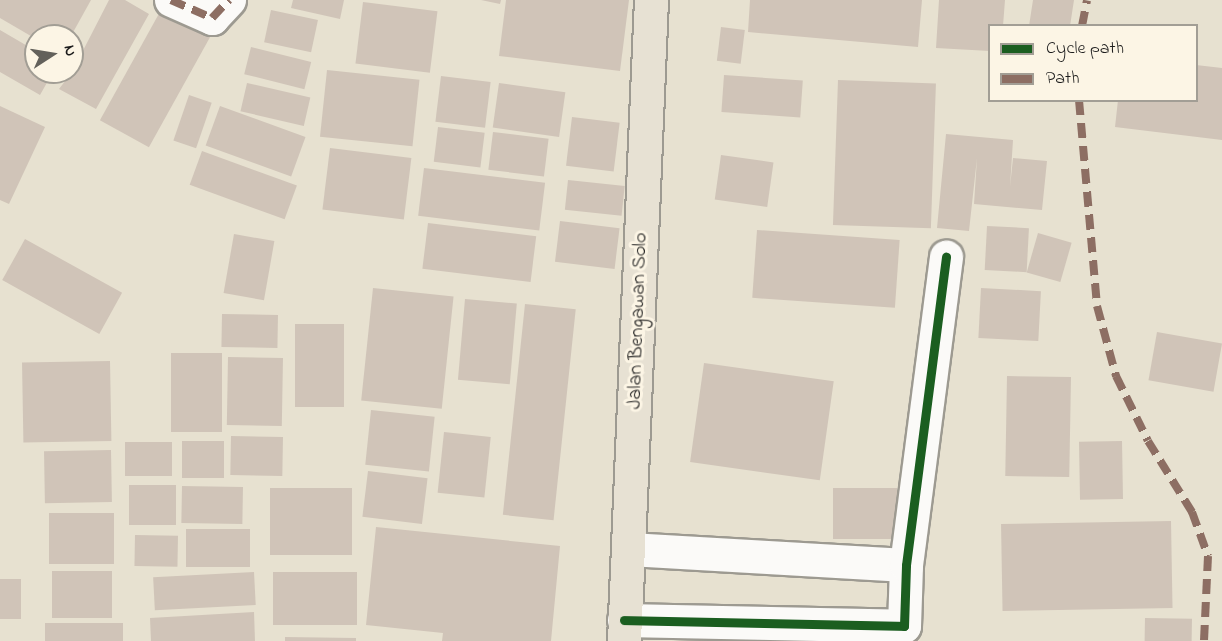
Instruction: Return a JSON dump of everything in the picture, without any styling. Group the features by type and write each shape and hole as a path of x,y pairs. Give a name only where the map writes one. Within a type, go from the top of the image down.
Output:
{"main road":[{"name":"Jalan Bengawan Solo","path":"624,631 651,0"}],"street":[{"path":"171,0 221,9"},
{"path":"624,631 904,626 906,565 946,257"},
{"path":"629,549 906,565"}],"building":[{"path":"0,0 91,0 78,24 24,24 24,32 0,18"},
{"path":"109,0 125,0 149,14 96,109 59,89 63,84 84,84 84,49"},
{"path":"293,0 344,0 340,19 291,8"},
{"path":"481,0 501,0 500,4"},
{"path":"506,0 629,0 620,71 499,56"},
{"path":"750,0 922,0 918,47 748,32"},
{"path":"939,0 1005,0 1003,24 988,24 988,51 936,48"},
{"path":"1033,0 1074,0 1070,24 1029,24"},
{"path":"363,2 437,11 430,73 355,64"},
{"path":"161,10 210,37 149,147 100,120"},
{"path":"271,10 318,20 311,52 264,42"},
{"path":"721,27 745,30 741,64 717,61"},
{"path":"0,30 24,44 24,84 46,84 40,95 0,72"},
{"path":"251,47 311,62 304,89 244,74"},
{"path":"1198,65 1222,68 1222,140 1115,127 1118,102 1198,102"},
{"path":"327,70 419,80 412,146 320,137"},
{"path":"724,75 803,81 800,117 721,112"},
{"path":"441,76 491,82 485,128 435,122"},
{"path":"838,80 936,83 931,228 833,225"},
{"path":"247,83 310,98 304,126 240,111"},
{"path":"499,83 565,92 559,137 493,128"},
{"path":"189,95 212,103 196,148 173,140"},
{"path":"0,106 45,127 9,204 0,200"},
{"path":"220,106 306,137 291,177 206,145"},
{"path":"572,117 620,123 614,171 566,166"},
{"path":"438,127 485,133 480,167 434,162"},
{"path":"493,132 549,139 544,177 488,170"},
{"path":"946,134 1013,140 1010,187 1013,158 1047,161 1042,210 974,204 977,158 969,231 937,228"},
{"path":"330,148 411,158 404,220 322,210"},
{"path":"202,151 297,186 285,219 190,185"},
{"path":"721,155 773,162 767,207 715,200"},
{"path":"424,168 545,183 539,231 418,216"},
{"path":"568,180 625,186 622,216 565,210"},
{"path":"560,221 620,228 615,269 555,262"},
{"path":"428,223 536,236 531,282 422,269"},
{"path":"987,226 1029,228 1027,272 985,270"},
{"path":"757,230 900,240 895,308 752,298"},
{"path":"1038,233 1072,243 1060,282 1027,272"},
{"path":"234,234 274,241 264,300 224,293"},
{"path":"25,239 122,293 99,334 2,280"},
{"path":"373,288 454,296 442,409 361,400"},
{"path":"981,288 1041,291 1038,341 978,338"},
{"path":"465,299 517,304 510,384 458,380"},
{"path":"525,304 576,309 554,520 503,515"},
{"path":"222,314 278,315 277,348 221,347"},
{"path":"295,324 344,324 344,407 295,407"},
{"path":"1157,332 1222,343 1213,392 1148,380"},
{"path":"171,353 222,353 222,432 171,432"},
{"path":"228,357 283,358 282,426 227,425"},
{"path":"110,361 111,441 23,443 22,363"},
{"path":"704,363 834,381 820,480 690,462"},
{"path":"1007,376 1071,377 1069,477 1005,476"},
{"path":"371,410 435,417 429,471 365,465"},
{"path":"444,432 491,437 484,498 438,493"},
{"path":"231,436 283,437 282,476 230,475"},
{"path":"182,441 224,441 224,478 182,478"},
{"path":"1122,441 1123,499 1080,500 1079,442"},
{"path":"125,442 172,442 172,476 125,476"},
{"path":"111,450 112,502 45,503 44,451"},
{"path":"368,471 428,478 422,524 362,517"},
{"path":"129,485 176,485 176,525 129,525"},
{"path":"182,486 243,487 242,524 181,523"},
{"path":"270,488 352,488 352,555 270,555"},
{"path":"833,488 897,488 897,539 833,539"},
{"path":"49,513 114,513 114,564 49,564"},
{"path":"1171,521 1173,608 1003,611 1001,524"},
{"path":"376,527 560,546 551,641 442,641 443,633 366,625"},
{"path":"186,529 250,529 250,567 186,567"},
{"path":"135,535 178,536 177,567 134,566"},
{"path":"52,571 112,571 112,618 52,618"},
{"path":"254,572 256,605 155,610 153,577"},
{"path":"273,572 357,572 357,625 273,625"},
{"path":"0,579 21,579 21,619 0,619"},
{"path":"254,612 255,641 151,641 150,618"},
{"path":"1145,618 1192,619 1192,641 1145,641"},
{"path":"45,623 123,623 123,641 45,641"},
{"path":"285,637 356,638 356,641 285,641"}],"marked path":[{"path":"171,0 212,18 229,0"},
{"path":"1082,24 1087,0"},
{"path":"1079,102 1097,306 1116,376 1148,441 1192,512 1208,556 1204,641"}],"cycle path":[{"path":"624,620 904,626 906,565 946,257"}]}
